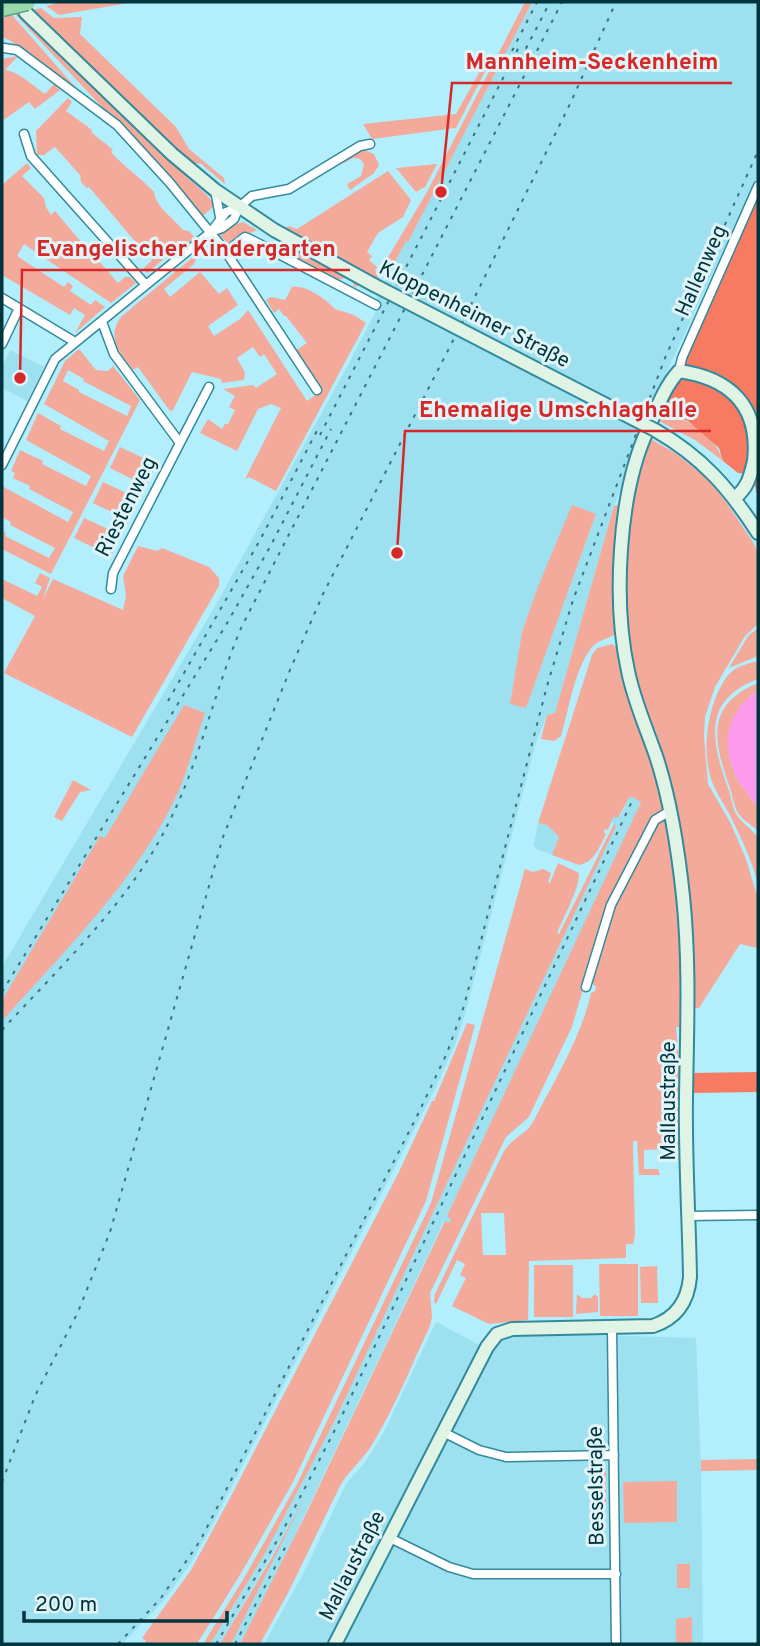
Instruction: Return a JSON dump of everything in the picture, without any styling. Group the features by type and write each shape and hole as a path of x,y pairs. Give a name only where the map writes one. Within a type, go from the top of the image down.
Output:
{"highway":[{"path":"2,8 26,7"}],"street":[{"name":"Kloppenheimer Straße","path":"26,7 172,154 215,190 274,230 374,285 680,444 732,494 758,533"},
{"path":"4,48 17,50 117,125 211,232 317,390"},
{"path":"24,134 31,156 146,285"},
{"path":"211,232 220,217 252,196 289,189 359,146 370,144"},
{"name":"Hallenweg","path":"680,371 682,358 758,187"},
{"path":"215,190 220,217"},
{"path":"2,465 55,359 211,232 222,228 233,219 239,207"},
{"path":"226,252 245,237 255,233"},
{"path":"245,237 376,305"},
{"path":"2,298 75,342"},
{"path":"2,344 19,308"},
{"name":"Riestenweg","path":"102,322 118,359 180,443"},
{"path":"680,371 719,381 732,388 747,404 757,428 758,443 746,489 732,494"},
{"name":"Mallaustraße","path":"335,1644 487,1347 499,1333 513,1329 646,1327 660,1324 669,1320 680,1308 688,1291 690,1277 686,1098 689,1031 687,946 682,887 670,811 656,757 641,719 627,669 622,634 621,559 626,499 641,445 662,399 680,371"},
{"name":"Riestenweg","path":"111,589 113,573 209,387"},
{"path":"586,987 611,905 655,820 670,811"},
{"path":"689,1216 758,1215"},
{"name":"Besselstraße","path":"611,1328 616,1644"},
{"path":"443,1432 480,1450 506,1457 614,1455"},
{"path":"390,1538 449,1567 473,1574 616,1574"}],"shaded area":[{"path":"62,2 134,2 59,15 46,6"},
{"path":"525,2 532,2 408,242 406,241 389,273 381,269 427,192"},
{"path":"532,2 758,2 758,175 666,374 614,506 555,713 547,715 536,742 467,1007 456,1042 435,1089 208,1533 191,1563 164,1600 122,1644 2,1644 2,967 214,608 347,367 376,311 372,308","holes":["596,514 526,708 510,704 522,632 537,589"]},
{"path":"41,8 54,18 82,17 80,34 176,127 189,149 224,178 225,184 200,163 196,164 180,155 29,11"},
{"path":"20,13 215,205 203,216 15,14"},
{"path":"12,15 77,89 76,92 11,41 2,37 2,18"},
{"path":"18,56 5,70 20,76 45,94 54,84 60,90 35,109 29,102 2,121 2,59"},
{"path":"485,62 490,62 456,128 372,139 363,124 456,114"},
{"path":"68,98 72,102 66,111 113,150 111,152 115,157 154,192 158,203 166,212 195,238 185,245 183,243 147,273 143,269 152,260 144,251 146,249 141,244 139,246 89,187 81,182 80,175 55,147 44,155 37,155 36,131"},
{"path":"362,149 374,154 379,165 374,173 350,190 347,184 361,176 364,164 360,159 353,158 344,163 340,162"},
{"path":"27,163 31,168 22,176 44,198 51,215 55,211 88,250 87,255 98,260 118,283 125,277 130,277 136,283 111,303 24,244 17,256 64,287 68,282 73,286 70,291 91,305 95,300 105,307 75,333 85,315 74,308 70,315 2,275 2,185"},
{"path":"437,164 425,187 416,192 396,168"},
{"path":"388,171 411,200 403,217 378,233 367,252 372,256 369,260 377,267 375,270 379,279 372,279 285,228 288,226 297,229"},
{"path":"758,197 758,498 752,474 738,473 723,461 719,448 688,421 660,408"},
{"path":"243,222 257,230 227,243 220,235 231,226"},
{"path":"280,247 307,255 362,285 354,287 353,282 345,278 338,280 278,249"},
{"path":"193,257 196,259 194,264 164,289 170,297 200,272 219,294 227,288 238,305 208,326 214,336 240,319 248,310 307,401 321,391 295,351 307,343 286,316 279,309 274,313 266,300 271,297 285,300 292,287 304,288 322,297 335,309 354,315 366,323 276,491 249,477 245,479 281,408 271,404 258,409 237,451 200,433 208,419 222,429 228,424 235,410 229,407 235,396 223,389 253,385 256,388 277,374 264,354 260,357 253,347 237,358 245,373 244,380 222,383 221,379 192,372 173,410 170,411 138,367 133,370 123,358 116,344 115,331 122,316"},
{"path":"79,349 96,370 108,371 113,366 140,400 51,574 2,549 2,530 6,533 5,536 49,558 55,548 10,525 11,522 2,517 2,486 68,522 73,512 13,478 15,473 11,471 20,450 86,486 91,476 26,440 38,413 61,426 60,429 104,451 109,441 44,404 65,361","holes":["68,370 84,379 83,381 131,406 127,416 63,381"]},
{"path":"10,350 44,367 27,401 2,388 2,367"},
{"path":"660,408 698,428 713,443 723,461 695,440 657,420"},
{"path":"649,438 675,453 708,479 758,553 758,624 745,636 715,687 705,717 704,736 708,784 731,824 746,859 758,899 758,948 740,944 699,1008 691,1009 677,848 667,770 661,745 643,709 627,645 624,576 632,497"},
{"path":"120,447 156,464 146,486 110,468"},
{"path":"103,482 139,499 128,520 93,503"},
{"path":"622,503 618,632 594,645 587,654 573,688 561,736 554,741 541,739 547,715 555,713 614,506"},
{"path":"572,505 596,514 526,708 510,704 522,632"},
{"path":"84,518 121,535 111,556 74,538"},
{"path":"138,546 157,551 162,548 209,567 219,578 219,586 132,737 4,673 35,616 2,598 2,579 37,596 42,587 35,583 40,573 50,578 43,599 53,579 123,610 126,596 123,576"},
{"path":"758,628 758,656 729,668 748,636"},
{"path":"612,644 620,650 661,790 664,811 606,910 572,1027 529,1117 506,1137 430,1293 430,1326 387,1419 370,1448 340,1486 260,1644 240,1644 304,1518 445,1221 449,1223 451,1219 447,1216 641,802 630,796 618,818 613,817 608,830 605,829 606,834 596,853 589,861 579,865 552,855 559,837 547,825 538,823 592,655 597,648"},
{"path":"758,661 758,679 727,698 719,710 715,738 735,811 758,838 758,884 743,843 713,783 707,762 707,733 716,697 731,672"},
{"path":"758,683 758,690 749,697 731,724 728,744 737,778 758,806 758,831 742,818 736,809 717,736 722,712 730,701"},
{"path":"758,690 758,806 737,778 728,743 735,714"},
{"path":"184,705 205,713 180,789 158,830 139,860 96,916 2,1021 2,1000 100,836 105,838"},
{"path":"73,780 91,790 80,792 62,821 54,817"},
{"path":"630,796 641,801 633,821 447,1216 451,1218 449,1223 444,1221 268,1592 240,1644 231,1644 294,1517 220,1644 210,1644 264,1555 334,1422 616,826 610,821 613,816 621,815"},
{"path":"668,820 682,904 684,1027 676,1027 681,1061 679,1149 644,1150 644,1169 658,1169 660,1175 639,1175 637,1141 633,1141 635,1236 633,1244 626,1244 626,1258 529,1261 528,1320 489,1324 452,1306 466,1278 460,1275 465,1264 457,1260 436,1304 435,1294 503,1153 533,1122 574,1043 591,993 595,991 596,987 591,982 612,906 657,822","holes":["481,1213 504,1213 506,1255 483,1255"]},
{"path":"538,823 547,825 559,837 552,855 534,845"},
{"path":"614,824 616,826 334,1422 264,1555 210,1644 203,1644 297,1484 431,1203 525,869 533,872 543,869 551,873 550,883 558,863 579,873 574,895 557,933 559,934"},
{"path":"467,1023 475,1025 426,1201 293,1482 197,1644 144,1644 146,1641 142,1638 191,1570 229,1500 398,1174 434,1101"},
{"path":"758,1072 758,1092 690,1093 690,1073"},
{"path":"599,1264 638,1264 638,1316 600,1316"},
{"path":"534,1265 573,1265 573,1317 534,1317"},
{"path":"657,1266 658,1303 641,1303 640,1267"},
{"path":"577,1294 582,1298 591,1298 595,1294 598,1297 598,1312 576,1314"},
{"path":"436,1322 491,1351 498,1341 525,1335 696,1338 703,1644 264,1644 303,1574 346,1484 366,1461 383,1434"},
{"path":"758,1459 758,1470 701,1471 701,1460"},
{"path":"592,1464 601,1465 606,1472 606,1508 601,1509 601,1487 586,1488 589,1483 601,1482 600,1470 593,1470"},
{"path":"677,1481 677,1522 624,1523 623,1482"},
{"path":"305,1497 231,1644 220,1644 271,1559"},
{"path":"677,1564 690,1564 690,1588 677,1588"},
{"path":"692,1617 692,1644 676,1644 676,1619"}],"railway":[{"path":"512,51 537,2"},
{"path":"521,58 550,2"},
{"path":"2,1030 92,933 152,854 189,777 242,626 562,2"},
{"path":"2,1482 35,1396 78,1312 110,1232 223,837 290,670 323,594 460,327 570,104 616,2"},
{"path":"320,435 520,45"},
{"path":"118,1644 161,1598 200,1541 447,1053 464,1006 547,686 573,600 665,358 758,151"},
{"path":"168,701 260,540 320,425"},
{"path":"2,992 226,625 331,429"},
{"path":"216,1644 281,1534 338,1424 634,797"},
{"path":"235,1644 288,1542"}],"place":[{"name":"Mannheim-Seckenheim","path":"441,192"},
{"name":"Evangelischer Kindergarten","path":"20,378"},
{"name":"Ehemalige Umschlaghalle","path":"397,553"}]}
